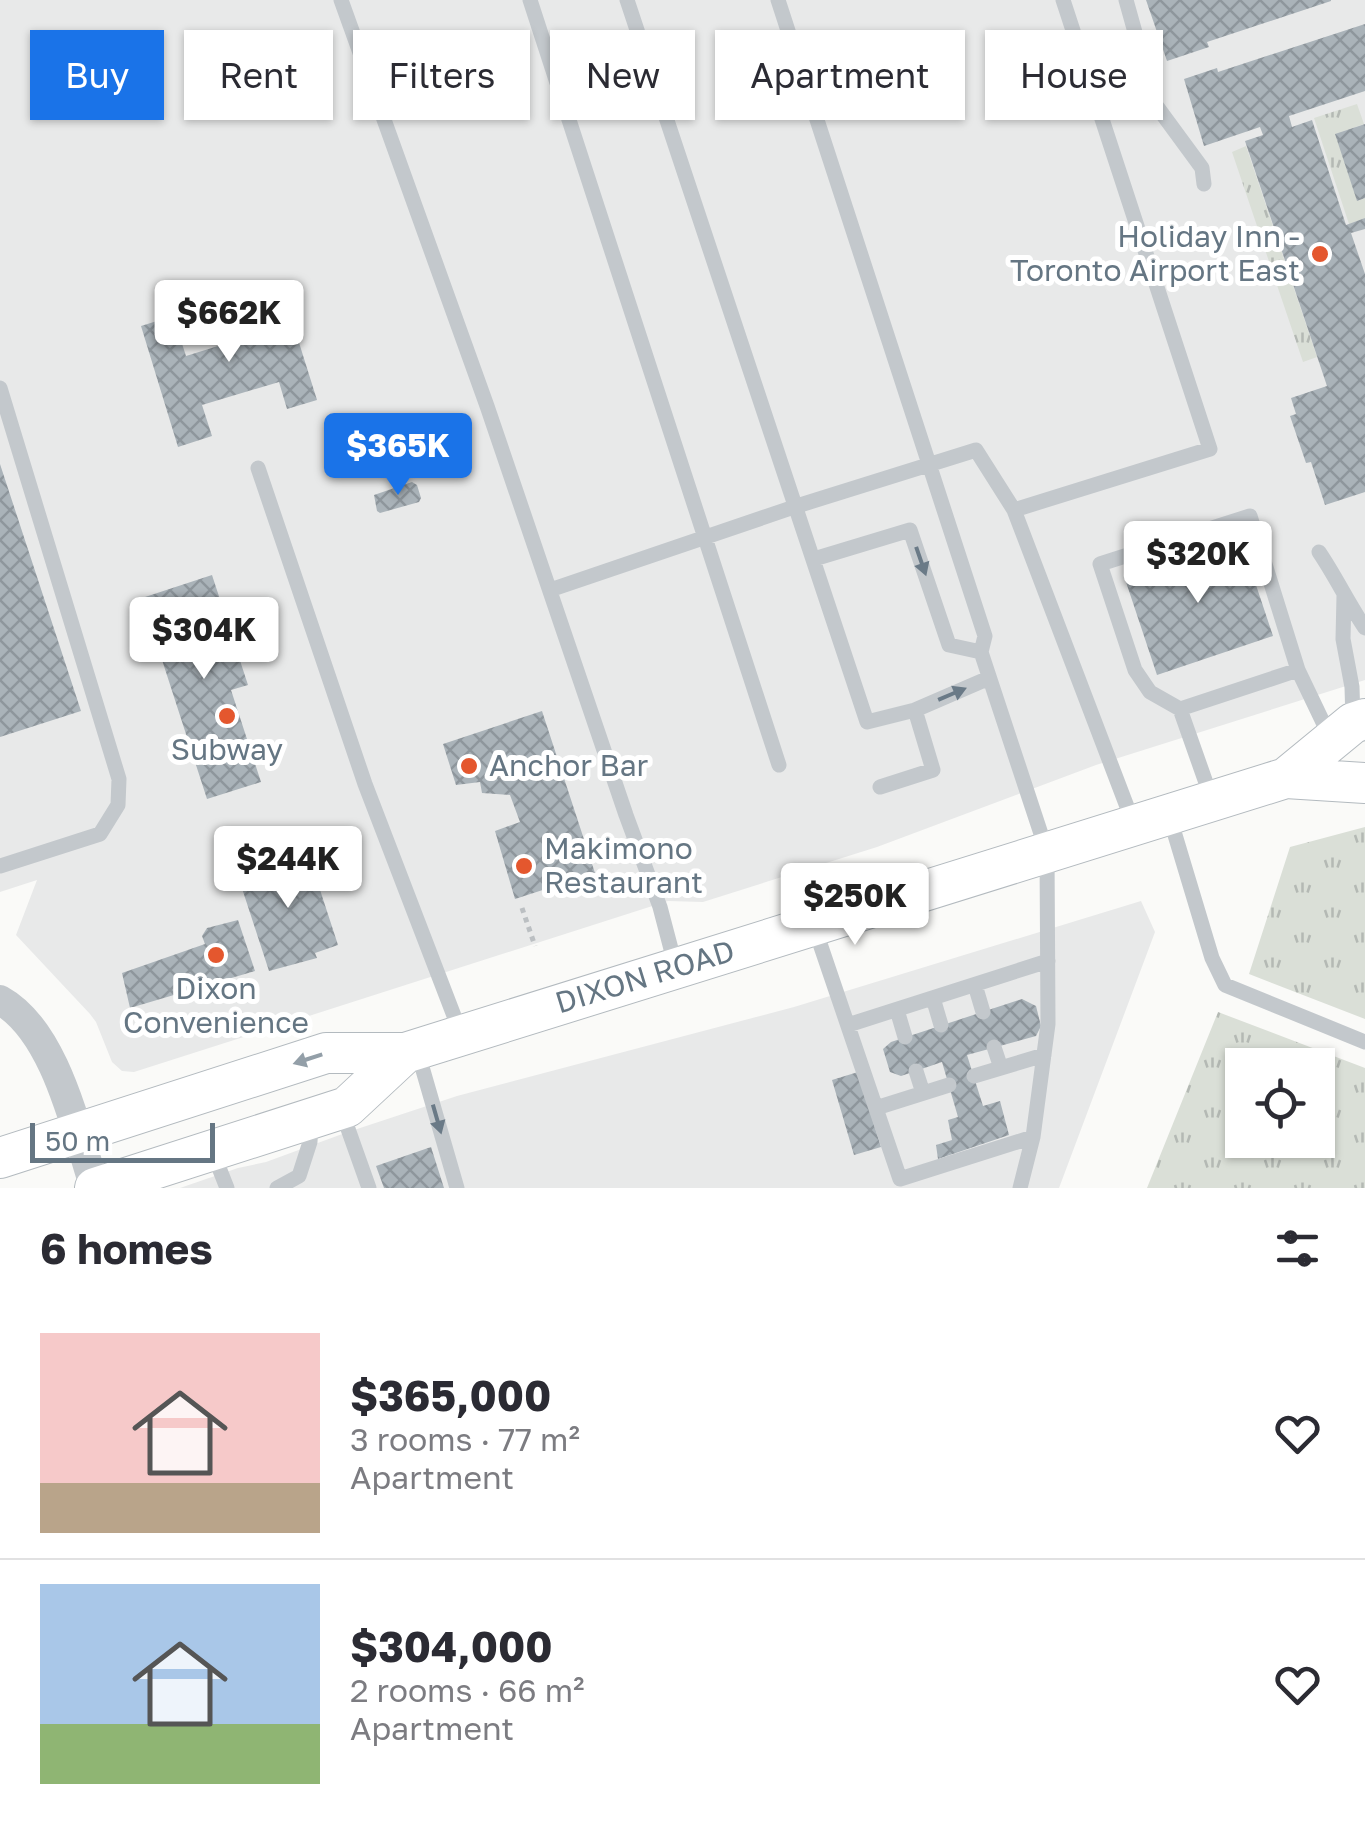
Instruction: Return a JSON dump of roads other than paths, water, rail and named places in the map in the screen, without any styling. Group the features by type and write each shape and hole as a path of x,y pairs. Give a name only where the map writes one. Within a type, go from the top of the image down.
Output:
{"main road":[{"name":"DIXON ROAD","path":"0,1158 326,1053 411,1051 462,1036 1286,778 1350,727"},
{"name":"DIXON ROAD","path":"1286,778 1365,784"},
{"name":"DIXON ROAD","path":"95,1188 347,1107 411,1051"}],"street":[{"path":"0,1000 15,1011 40,1043 62,1088 95,1188"}],"lane":[{"path":"341,0 660,906 676,968"},
{"path":"530,0 779,766"},
{"path":"627,0 867,722 915,710 990,678"},
{"path":"778,0 985,636 981,652 1047,852 1048,1024 1032,1137 1020,1188"},
{"path":"1014,510 1210,450 1064,0"},
{"path":"1126,0 1155,104 1202,168 1204,184"},
{"path":"0,388 120,778 118,805 100,834 0,866"},
{"path":"550,590 976,450 1014,510 1225,985 1365,1042"},
{"path":"258,468 365,784 462,1036"},
{"path":"1212,801 1180,709 1150,692 1135,670 1100,564 1250,516 1298,670 1350,727"},
{"path":"814,558 910,530 949,645 981,652"},
{"path":"1319,552 1365,628"},
{"path":"1337,578 1352,568"},
{"path":"1344,596 1342,640 1352,688 1350,727"},
{"path":"1180,709 1298,670"},
{"path":"880,787 932,770 915,710"},
{"path":"814,924 876,1108 894,1184 1032,1137"},
{"path":"848,1025 1048,961"},
{"path":"974,984 984,1012"},
{"path":"933,998 942,1025"},
{"path":"897,1010 906,1037"},
{"path":"994,1047 1001,1068"},
{"path":"411,1051 457,1188"},
{"path":"974,1076 1044,1055"},
{"path":"916,1071 923,1093"},
{"path":"876,1108 949,1085"},
{"path":"276,1188 299,1176 310,1142 326,1114"},
{"path":"326,1114 369,1188"},
{"path":"212,1150 227,1188"}],"place":[{"name":"Holiday Inn - Toronto Airport East","path":"1320,254"},
{"name":"Subway","path":"227,716"},
{"name":"Anchor Bar","path":"469,766"},
{"name":"Makimono Restaurant","path":"524,866"},
{"name":"Dixon Convenience","path":"216,955"}]}
